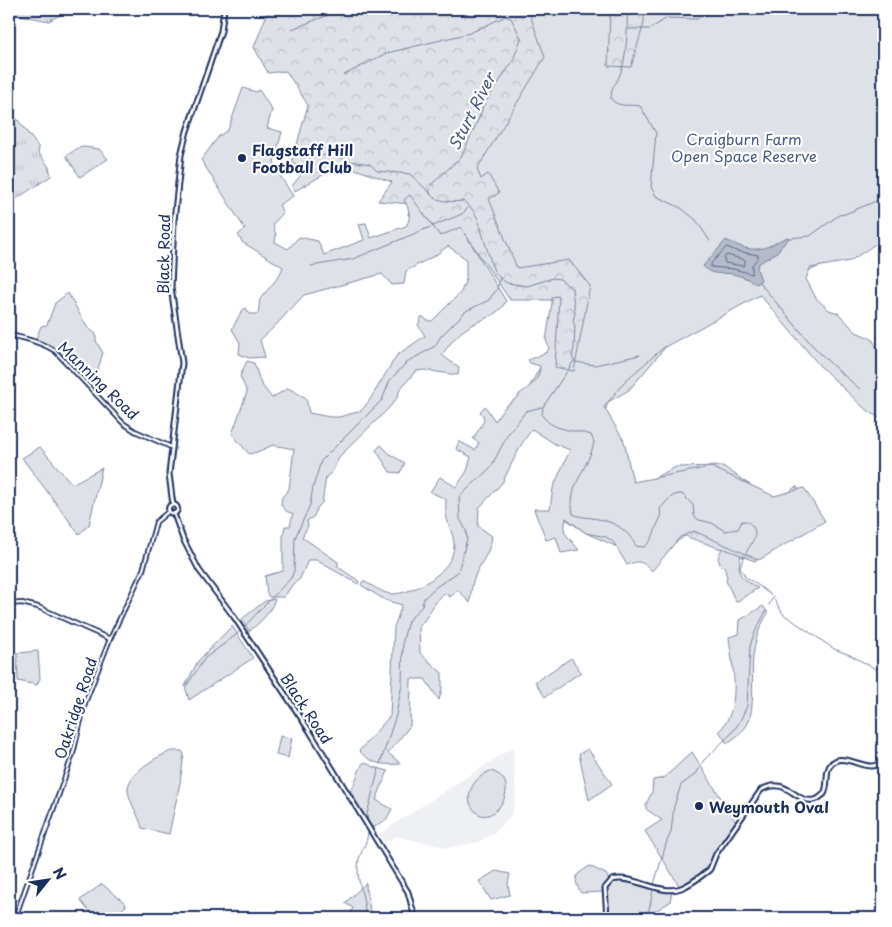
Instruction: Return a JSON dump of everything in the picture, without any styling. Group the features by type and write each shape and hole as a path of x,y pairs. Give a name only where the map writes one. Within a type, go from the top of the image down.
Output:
{"main road":[{"name":"Black Road","path":"173,505 169,474 182,363 180,340 172,298 171,275 177,189 187,131 221,31 224,9"},
{"path":"173,505 178,510 174,514 169,511 170,506 173,505"},
{"name":"Black Road","path":"174,514 183,539 199,570 309,730 408,892 415,918"},
{"path":"607,918 605,888 612,880 620,878 653,886 680,889 708,871 716,854 762,790 768,786 780,786 806,799 813,800 824,794 828,770 838,760 847,759 872,766 883,763"}],"street":[{"name":"Manning Road","path":"9,335 48,346 56,351 123,423 135,431 171,447"},
{"name":"Oakridge Road","path":"15,918 73,754 85,703 110,639 143,570 156,522 169,511"},
{"path":"9,604 22,603 38,607 110,639"}],"shaded area":[{"path":"513,747 516,797 512,814 494,833 478,842 448,848 396,836 384,843 379,834"}],"green space":[{"path":"9,9 71,9 49,21 9,13"},
{"name":"Craigburn Farm Open Space Reserve","path":"269,9 883,9 844,257 757,291 668,344 629,390 608,402 605,412 634,488 676,467 723,466 767,497 784,497 796,486 821,516 755,561 685,536 649,561 586,533 554,511 574,454 526,393 552,345 556,300 510,300 461,228 440,236 427,218 408,215 410,204 378,201 392,182 352,168 323,175 295,191 292,186 304,171 292,162 308,105 286,71 268,73 254,47"},
{"name":"Craigburn Farm Open Space Reserve","path":"536,9 608,9 610,12 608,66 631,67 644,23 644,9 883,9 883,239 850,261 810,268 806,279 816,298 829,310 838,313 856,332 872,339 883,358 883,421 863,407 819,365 760,295 663,348 625,381 604,407 624,441 633,482 711,467 774,496 804,488 825,521 759,560 694,531 680,537 652,571 640,562 627,565 611,540 606,537 586,533 566,518 564,532 579,550 561,553 556,537 546,540 534,509 550,509 553,488 570,450 555,444 532,429 521,445 502,483 479,508 478,526 492,536 487,554 473,582 470,603 458,590 450,597 445,593 419,627 420,653 442,673 442,689 439,700 425,679 411,679 410,726 388,753 401,764 378,763 359,751 390,716 394,627 402,605 385,600 361,585 363,581 381,591 391,594 401,593 411,590 431,579 448,564 454,545 446,517 446,499 430,492 440,477 456,487 467,471 471,457 456,449 459,441 475,450 479,443 473,439 484,421 483,415 480,412 485,406 495,421 505,407 536,379 540,366 530,363 528,360 547,352 549,348 546,340 552,297 559,296 555,367 574,371 590,286 569,260 517,268 489,199 499,193 488,174 481,179 477,169 545,57 530,15"},
{"path":"243,88 256,92 259,90 272,110 267,128 282,132 274,162 276,169 293,196 279,205 283,213 273,224 276,236 275,242 288,249 299,237 318,241 324,255 364,240 359,224 366,223 371,238 406,226 409,220 409,213 404,200 410,195 440,236 461,227 506,301 499,311 459,334 442,355 459,368 458,375 424,370 416,371 400,389 397,398 388,409 340,456 332,472 326,477 322,503 317,508 314,516 307,521 308,526 302,537 338,562 338,567 359,581 358,584 316,560 308,560 300,579 293,584 284,597 269,597 265,576 283,571 283,537 285,526 290,526 293,514 286,511 281,505 282,497 289,489 294,449 273,445 249,454 232,434 247,392 240,376 247,361 254,363 261,384 272,398 288,388 306,398 309,413 339,417 361,411 397,355 425,336 418,325 422,316 428,321 432,321 461,292 466,279 466,259 448,246 436,255 406,271 404,284 392,285 382,274 304,295 260,340 265,357 249,358 239,354 240,343 232,329 245,308 250,314 258,314 260,299 279,276 283,267 242,242 238,235 245,229 201,160 218,137 228,130"},
{"path":"9,108 39,148 38,152 49,167 51,176 13,201 9,195"},
{"path":"78,148 99,149 108,159 80,177 66,156"},
{"path":"68,293 87,327 96,334 96,341 103,353 95,378 89,384 58,350 36,339 41,326 47,325 55,303"},
{"path":"381,445 391,455 405,463 400,473 390,472 376,450"},
{"path":"40,447 72,484 102,468 89,525 79,534 22,458"},
{"path":"722,548 741,555 739,568 741,576 758,588 736,602 726,581 727,577 724,566 721,567 718,558"},
{"path":"275,599 265,617 249,631 242,619 265,601"},
{"path":"763,606 768,613 758,634 754,651 750,718 743,730 727,743 719,731 726,722 734,699 729,637 739,634 740,620"},
{"path":"232,626 253,658 189,700 185,686 198,661"},
{"path":"38,651 40,678 37,685 18,681 17,653"},
{"path":"571,658 581,672 545,697 535,682"},
{"path":"280,736 292,738 288,758 276,755"},
{"path":"588,749 612,784 589,800 579,754"},
{"path":"172,751 182,751 184,754 169,834 142,828 128,791 132,778 137,772 151,761"},
{"path":"692,752 736,822 715,852 709,867 680,887 645,831 662,820 646,809 646,804 652,792 653,780 664,778"},
{"path":"364,762 388,771 376,800 392,809 386,820 373,828 350,793"},
{"path":"490,771 500,776 505,783 506,792 503,802 497,809 490,814 482,815 475,811 471,805 470,793 475,782"},
{"path":"589,866 606,874 609,880 606,883 604,892 581,893 576,880 577,875"},
{"path":"496,871 510,874 508,884 510,895 491,900 479,881"},
{"path":"616,880 672,891 670,902 652,913 650,918 609,918 607,892 611,883"},
{"path":"366,883 370,918 348,918 353,908 345,903"},
{"path":"102,884 125,903 126,906 117,913 116,918 97,918 80,900"}],"water":[{"path":"788,237 776,253 758,264 757,269 761,280 756,284 736,275 710,272 703,266 726,240 742,247 757,249 769,246"}],"waterway":[{"path":"292,29 344,9"},
{"name":"Sturt River","path":"496,9 504,16 511,18 521,38 513,61 483,106 461,157 433,183 430,194 439,200 463,201 473,210 478,219 494,271 507,283 527,286 553,278 560,279 572,289 575,313 572,356 574,361 543,407 542,415 558,427 591,435 594,442 573,494 573,514 612,523 628,534 636,546 644,547 652,538 661,517 660,509 672,496 682,494 693,505 694,516 699,520 712,523 725,531 738,529 742,521 750,524 754,529 755,536 746,553"},
{"path":"627,9 624,62 613,88 611,99 621,105 640,106 656,133 651,187 656,196 681,208 696,220 710,241"},
{"path":"628,29 650,29 667,18 697,19 716,9"},
{"path":"344,75 387,53 470,33 504,17"},
{"path":"309,159 330,154 350,161 370,164 377,171 410,174 431,194"},
{"path":"789,238 810,236 839,215 883,198"},
{"path":"311,266 353,259 462,214 468,208"},
{"path":"187,685 205,658 236,635 291,578 294,571 295,538 310,505 321,461 382,400 390,380 406,363 435,346 441,336 466,311 489,300 497,289 500,278"},
{"path":"759,282 812,345 860,389"},
{"path":"575,362 595,365 640,355"},
{"path":"380,764 396,715 402,684 403,640 408,621 422,606 424,598 458,572 467,539 466,530 460,519 459,497 491,467 508,434 526,411 542,407"},
{"name":"Sturt River","path":"744,556 740,568 746,578 772,596 783,614 834,649 850,655 883,673"},
{"path":"769,605 772,599"},
{"path":"646,918 654,884 671,832 674,806 681,785 696,774 704,760 731,734 747,706 750,646 766,611"},
{"path":"368,823 367,814 379,768"},
{"path":"365,918 358,866 368,829"}],"place":[{"name":"Flagstaff Hill Football Club","path":"242,158"},
{"name":"Weymouth Oval","path":"699,806"}]}
